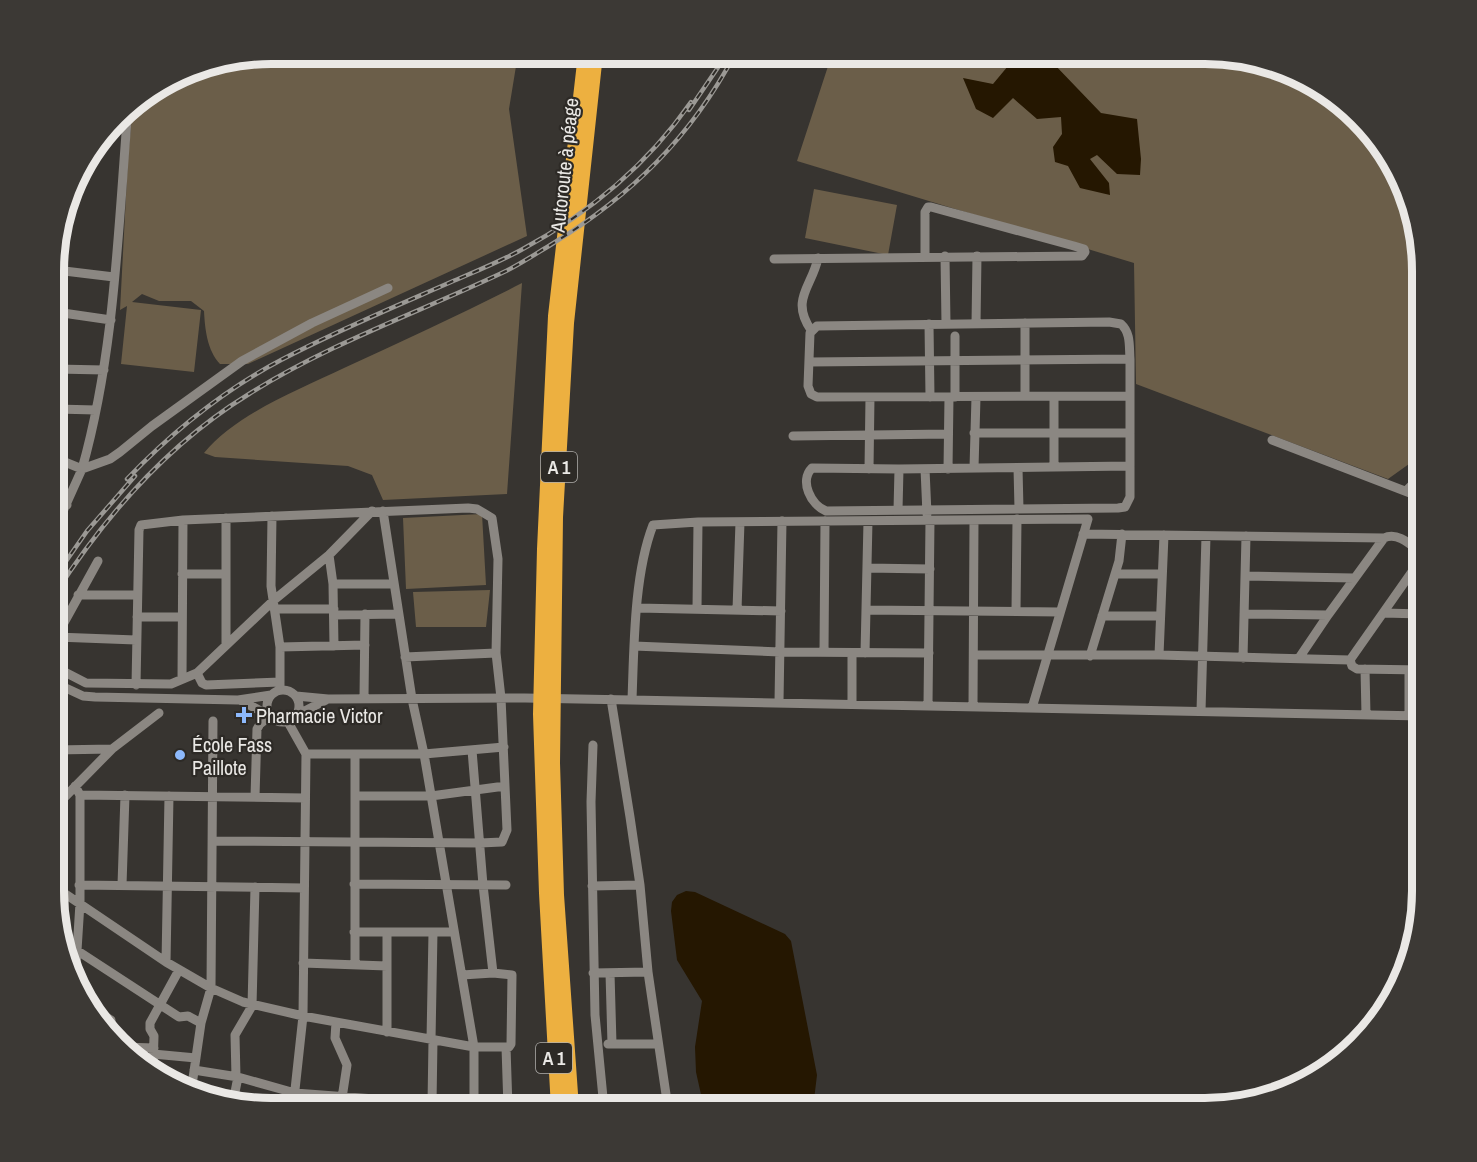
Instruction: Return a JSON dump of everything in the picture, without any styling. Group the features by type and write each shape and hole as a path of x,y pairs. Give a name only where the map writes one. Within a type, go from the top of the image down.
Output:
{"highway":[{"name":"A 1","path":"557,1097 546,892 547,458 555,316 584,64"},
{"name":"Autoroute à péage","path":"547,690 562,388 579,202 595,64"},
{"name":"A 1","path":"546,714 571,1097"}],"street":[{"path":"64,510 82,470 104,370 111,320 127,123"},
{"path":"774,259 1082,256 1085,252 1084,249 1074,246 928,207 925,212 925,256"},
{"path":"945,256 946,324"},
{"path":"976,324 977,256"},
{"path":"818,258 816,269 803,295 802,315 812,330 808,386 813,396 1130,396"},
{"path":"64,271 114,277"},
{"path":"64,462 82,470 110,459 242,361 312,323 388,288"},
{"path":"64,313 111,320"},
{"path":"812,330 817,326 1118,322 1128,334 1130,358 1130,466 1129,502 1122,508 826,511 817,507 809,495 807,477 812,468 948,469 1130,466"},
{"path":"1025,323 1025,396"},
{"path":"929,324 930,397"},
{"path":"948,469 948,434 956,360 955,336"},
{"path":"809,362 1130,358"},
{"path":"64,369 104,370"},
{"path":"869,468 870,397"},
{"path":"974,468 976,397"},
{"path":"1054,397 1054,467"},
{"path":"64,409 96,410"},
{"path":"974,433 1130,433"},
{"path":"793,436 948,434"},
{"path":"1272,440 1412,493"},
{"path":"1018,468 1019,509"},
{"path":"898,469 898,510"},
{"path":"926,469 930,569 928,705"},
{"path":"1406,491 1412,485"},
{"path":"136,685 139,530 141,525 183,520 468,508 477,509 492,518 498,559 496,653 504,747 507,831 505,840 480,843 212,841"},
{"path":"65,672 87,683 136,685 171,684 197,673 226,644 330,555 372,511"},
{"path":"383,511 412,699 424,754 474,1047 474,1097"},
{"path":"270,716 267,704 277,689 280,647 271,586 272,516"},
{"path":"226,518 226,644"},
{"path":"1016,611 1017,519"},
{"path":"632,700 634,646 644,555 653,525 698,522 1088,519 1032,708"},
{"path":"182,679 183,520"},
{"path":"974,520 974,706"},
{"path":"779,702 782,521"},
{"path":"824,652 825,521"},
{"path":"866,653 868,521"},
{"path":"697,609 698,522"},
{"path":"737,610 740,522"},
{"path":"1083,534 1384,538 1391,535 1397,536 1412,547"},
{"path":"1090,656 1120,555 1122,534"},
{"path":"1159,655 1164,535"},
{"path":"1201,711 1206,536"},
{"path":"1243,658 1246,536"},
{"path":"1299,658 1384,538"},
{"path":"330,555 334,646"},
{"path":"65,620 98,561"},
{"path":"867,568 930,569"},
{"path":"1350,660 1412,571"},
{"path":"1114,573 1162,574"},
{"path":"182,574 226,574"},
{"path":"1245,576 1354,578"},
{"path":"333,584 394,584"},
{"path":"78,595 137,595"},
{"path":"275,604 334,612 398,614"},
{"path":"638,608 781,611"},
{"path":"866,610 1060,612"},
{"path":"1383,613 1412,614"},
{"path":"364,698 365,614"},
{"path":"1244,614 1328,615"},
{"path":"1102,616 1160,616"},
{"path":"137,618 182,617"},
{"path":"65,638 136,640"},
{"path":"280,647 365,645"},
{"path":"634,646 780,652 929,654"},
{"path":"405,657 496,653"},
{"path":"852,653 852,704"},
{"path":"974,655 1159,655 1350,660"},
{"path":"197,673 202,683 206,685 287,690 296,696 328,699 611,699 1409,716 1409,670 1354,668 1350,660"},
{"path":"1365,669 1366,715"},
{"path":"65,688 83,696 95,697 237,700 277,689"},
{"path":"296,696 299,703 297,715"},
{"path":"237,700 276,721 288,722 328,699"},
{"path":"611,699 639,885 648,972 666,1097"},
{"path":"65,800 78,791 112,749 159,713"},
{"path":"255,797 257,729 270,716"},
{"path":"192,1082 201,1023 211,988 213,721"},
{"path":"288,722 306,754 303,1016 294,1097"},
{"path":"593,745 591,802 594,973 597,1044 603,1097"},
{"path":"306,754 424,754 504,747"},
{"path":"65,750 112,749"},
{"path":"472,750 493,973"},
{"path":"355,754 355,964"},
{"path":"355,796 431,796 505,786"},
{"path":"78,791 125,795 305,798"},
{"path":"76,959 80,903 78,791"},
{"path":"122,885 125,795"},
{"path":"166,962 169,796"},
{"path":"354,884 506,885"},
{"path":"80,885 304,888"},
{"path":"592,886 639,885"},
{"path":"234,1094 237,1077 236,1035 252,1006 255,887"},
{"path":"65,893 179,970 211,988 252,1006 474,1047 506,1047 511,1044 513,976 493,973 462,975"},
{"path":"354,932 454,932"},
{"path":"387,932 387,1032"},
{"path":"429,1097 433,932"},
{"path":"73,948 179,1017 188,1016 201,1023"},
{"path":"303,963 387,966"},
{"path":"153,1061 154,1036 150,1026 179,970"},
{"path":"594,973 648,972"},
{"path":"610,973 612,1044"},
{"path":"336,1022 335,1038 347,1065 341,1097"},
{"path":"597,1044 658,1044"},
{"path":"506,1047 508,1097"},
{"path":"139,1049 196,1058"},
{"path":"194,1070 237,1077 318,1097"}],"shaded area":[{"path":"271,64 516,64 509,109 527,236 248,364 220,364 209,346 204,311 191,301 159,301 142,294 132,302 201,310 194,372 121,364 127,306 120,310 132,119 145,107 192,80 231,68"},
{"path":"829,65 1219,65 1246,68 1285,80 1321,99 1361,135 1378,156 1402,205 1409,231 1412,258 1412,462 1388,479 1136,384 1134,263 797,161"},
{"path":"1009,65 1055,65 1101,113 1137,119 1141,159 1140,175 1117,174 1097,155 1090,159 1109,183 1110,195 1080,188 1068,166 1055,162 1053,147 1062,134 1061,117 1037,119 1013,98 993,118 976,109 963,78 993,84"},
{"path":"814,189 897,205 888,255 805,238"},
{"path":"522,283 507,494 383,500 372,475 348,466 215,457 204,453 233,426 269,404"},
{"path":"482,514 486,585 406,589 403,518"},
{"path":"490,590 486,627 416,627 413,592"},
{"path":"686,891 695,892 785,934 791,941 817,1075 814,1098 702,1097 696,1072 695,1047 702,1001 677,960 671,911 672,902 677,895"}],"railway":[{"path":"689,110 720,64"},
{"path":"64,580 117,509 141,483 166,458 220,413 280,376 343,343 512,268 581,225 608,205 657,162 679,138 699,112 729,64"},
{"path":"127,479 180,429 219,398 260,372 344,329 504,259 570,220 593,204 636,167 674,125 691,102"},
{"path":"64,563 87,531 135,476"}],"place":[{"name":"Pharmacie Victor","path":"244,715"},
{"name":"École Fass Paillote","path":"180,755"}]}
